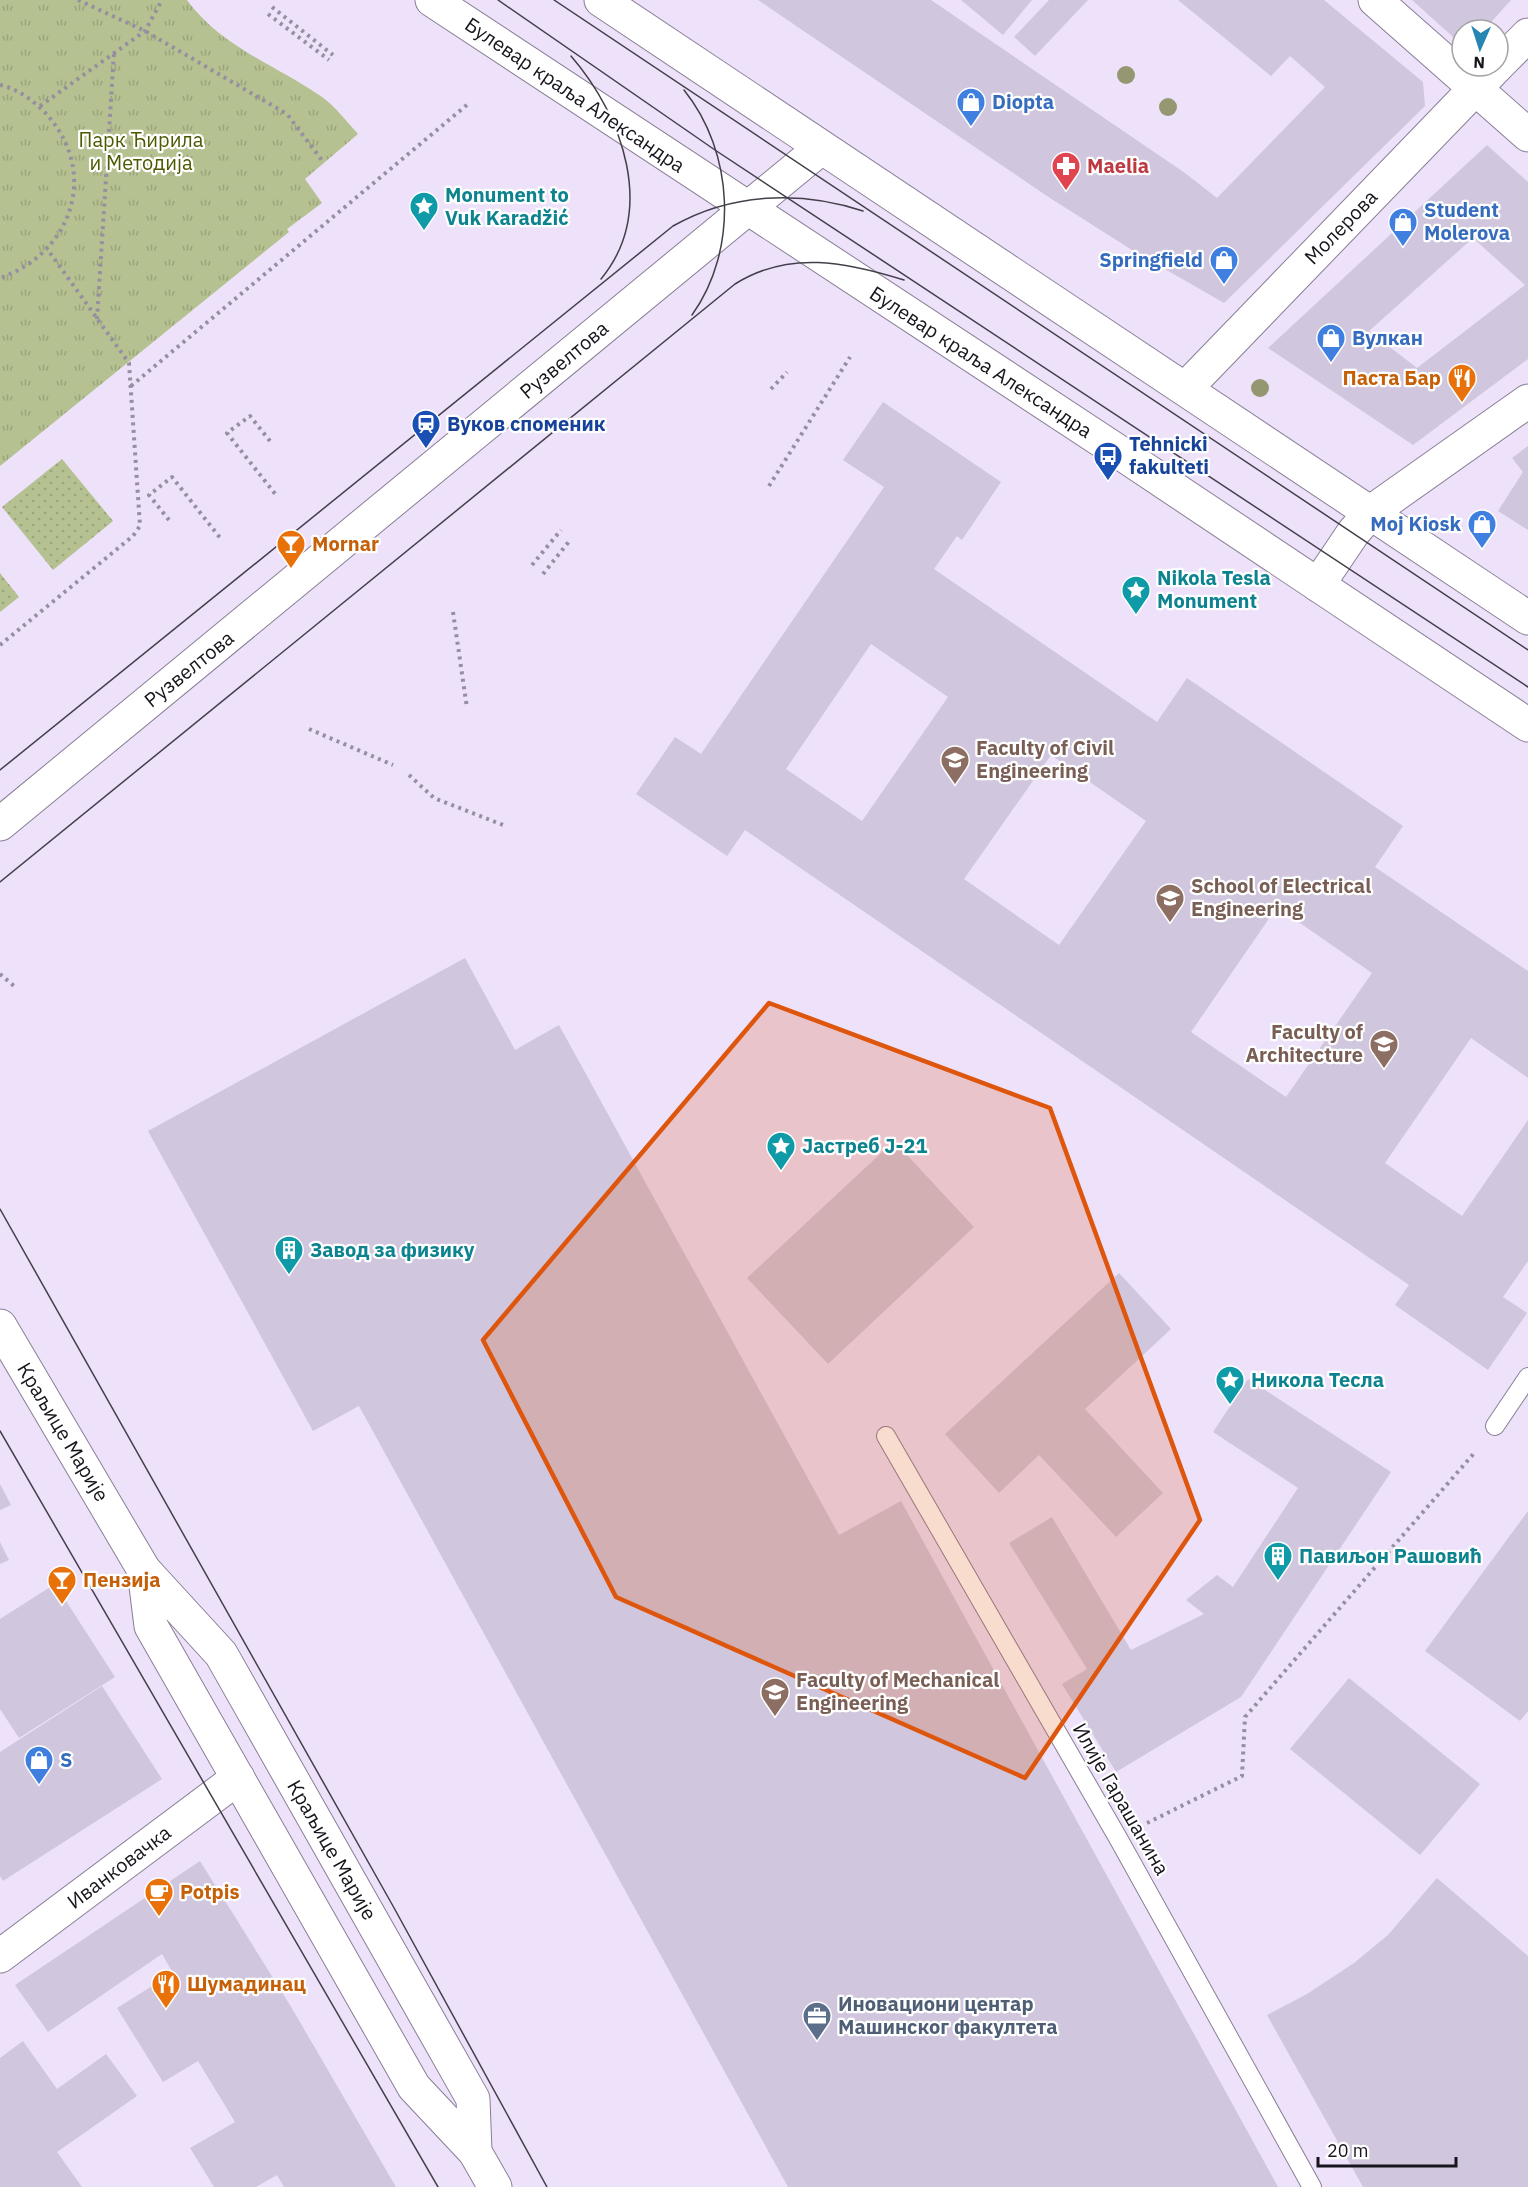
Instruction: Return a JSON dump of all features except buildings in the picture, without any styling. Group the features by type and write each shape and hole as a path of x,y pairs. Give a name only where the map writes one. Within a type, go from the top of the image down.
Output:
{"main road":[{"name":"Булевар краља Александра","path":"432,0 1528,725"},
{"path":"601,0 1528,618"},
{"path":"1375,0 1450,48"},
{"name":"Молерова","path":"1510,53 1528,35"},
{"name":"Молерова","path":"1186,388 1485,78"},
{"path":"1493,78 1528,135"},
{"name":"Рузвелтова","path":"0,824 821,148"},
{"path":"1318,585 1353,533 1371,512 1528,401"},
{"name":"Краљице Марије","path":"0,1326 144,1570 221,1654 473,2099 475,2152"},
{"name":"Краљице Марије","path":"144,1570 151,1626 414,2087 475,2152 495,2187"},
{"name":"Иванковачка","path":"0,1956 238,1778"}],"lane":[{"path":"1494,1426 1528,1377"},
{"name":"Илије Гарашанина","path":"886,1436 1118,1838 1312,2187"}],"path":[{"path":"78,0 145,31 287,114 324,163"},
{"path":"40,106 145,31 162,0"},
{"path":"272,7 333,55"},
{"path":"268,14 329,60"},
{"path":"97,319 114,53"},
{"path":"0,85 10,88 40,106 60,130 72,160 74,193 65,223 48,250 22,271 0,278"},
{"path":"131,387 468,104"},
{"path":"0,645 133,536 140,526 129,363 48,250"},
{"path":"768,486 850,357"},
{"path":"771,389 787,372"},
{"path":"270,441 250,416 227,433 276,495"},
{"path":"169,520 149,495 172,477 221,540"},
{"path":"532,565 561,530"},
{"path":"543,574 571,538"},
{"path":"453,612 467,708"},
{"path":"309,729 393,765"},
{"path":"409,775 434,798 503,825"},
{"path":"0,974 14,986"},
{"path":"1118,1838 1242,1776 1245,1717 1463,1467"}],"highlighted area":[{"path":"769,1003 1050,1108 1200,1520 1025,1778 616,1597 483,1340"}],"green space":[{"name":"Парк Ћирила и Методија","path":"0,0 187,0 201,16 233,43 327,101 358,134 305,179 322,203 287,229 289,232 0,466"},
{"path":"62,459 113,521 53,570 2,507"},
{"path":"0,573 19,597 0,612"}],"tram line":[{"path":"498,0 715,150 1528,687"},
{"path":"554,0 1528,650"},
{"path":"571,56 590,80 606,107 618,135 626,164 630,194 627,224 618,252 601,279"},
{"path":"684,90 701,115 713,142 721,171 724,201 723,231 718,261 707,289 692,315"},
{"path":"0,770 673,226 718,207 766,198 815,200 863,211"},
{"path":"0,882 735,284 755,273 776,266 797,263 839,264 904,280"},
{"path":"0,1209 393,1906 547,2187"},
{"path":"0,1431 438,2187"}],"place":[{"name":"Diopta","path":"971,128"},
{"name":"Maelia","path":"1066,192"},
{"name":"Monument to Vuk Karadžić","path":"424,232"},
{"name":"Student Molerova","path":"1403,248"},
{"name":"Springfield","path":"1224,286"},
{"name":"Вулкан","path":"1331,364"},
{"name":"Паста Бар","path":"1462,404"},
{"name":"Вуков споменик","path":"426,450"},
{"name":"Tehnicki fakulteti","path":"1108,482"},
{"name":"Moj Kiosk","path":"1482,550"},
{"name":"Mornar","path":"291,570"},
{"name":"Nikola Tesla Monument","path":"1136,616"},
{"name":"Faculty of Civil Engineering","path":"955,786"},
{"name":"School of Electrical Engineering","path":"1170,924"},
{"name":"Faculty of Architecture","path":"1384,1070"},
{"name":"Јастреб Ј-21","path":"781,1172"},
{"name":"Завод за физику","path":"289,1276"},
{"name":"Никола Тесла","path":"1230,1406"},
{"name":"Павиљон Рашовић","path":"1278,1582"},
{"name":"Пензија","path":"62,1606"},
{"name":"Faculty of Mechanical Engineering","path":"775,1718"},
{"name":"S","path":"39,1786"},
{"name":"Potpis","path":"159,1918"},
{"name":"Шумадинац","path":"166,2010"},
{"name":"Иновациони центар Машинског факултета","path":"817,2042"}]}
